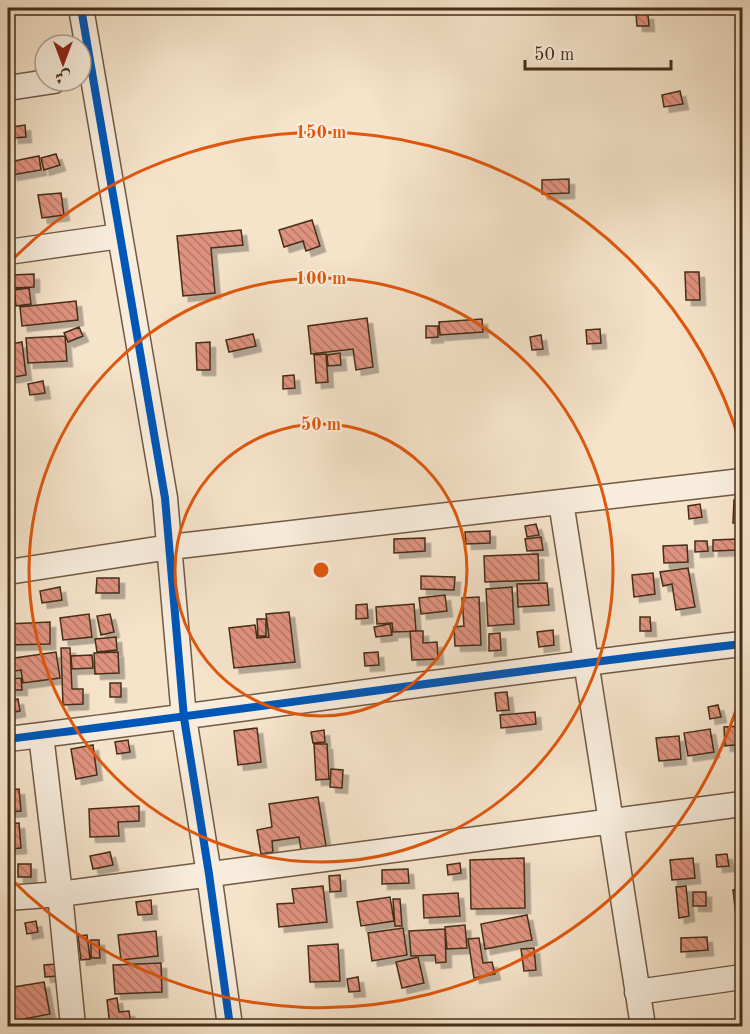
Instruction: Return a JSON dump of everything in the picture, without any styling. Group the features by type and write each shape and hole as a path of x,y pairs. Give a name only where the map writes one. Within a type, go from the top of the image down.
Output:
{"street":[{"path":"81,8 83,33"},
{"path":"8,88 33,84"},
{"path":"90,93 120,236 165,498 184,718 230,1026"},
{"path":"8,252 120,236"},
{"path":"8,572 170,547 742,481"},
{"path":"561,502 642,1026"},
{"path":"8,740 587,662 742,644"},
{"path":"41,735 73,1026"},
{"path":"8,898 60,894 742,804"},
{"path":"637,992 742,977"}],"building":[{"path":"636,14 648,14 649,26 637,26"},
{"path":"680,91 683,104 664,107 662,95"},
{"path":"25,125 26,137 13,138 12,127"},
{"path":"56,154 60,165 44,170 41,158"},
{"path":"39,156 41,170 12,175 9,162"},
{"path":"569,179 569,193 542,194 542,180"},
{"path":"61,193 64,215 42,218 38,195"},
{"path":"312,220 320,246 306,251 303,241 284,247 279,230"},
{"path":"241,230 243,245 211,248 215,293 183,296 177,236"},
{"path":"685,272 699,272 700,300 686,300"},
{"path":"34,274 34,287 13,288 12,275"},
{"path":"29,288 31,304 16,306 14,290"},
{"path":"76,301 78,320 22,326 20,307"},
{"path":"367,318 373,367 356,370 353,349 311,354 308,326"},
{"path":"482,319 483,332 440,335 439,322"},
{"path":"426,326 438,326 438,337 426,338"},
{"path":"79,327 83,336 68,342 64,333"},
{"path":"600,329 601,343 587,344 586,330"},
{"path":"253,334 256,346 229,352 226,340"},
{"path":"541,335 543,349 532,350 530,337"},
{"path":"65,336 67,361 28,363 26,338"},
{"path":"22,342 26,375 8,378 8,353 12,353 11,344"},
{"path":"210,342 210,370 197,370 196,343"},
{"path":"340,353 341,365 328,366 327,355"},
{"path":"326,354 328,382 316,383 314,355"},
{"path":"294,375 295,388 283,389 283,376"},
{"path":"43,381 45,393 30,395 28,384"},
{"path":"734,500 742,500 742,523 733,523"},
{"path":"700,504 702,517 689,519 688,506"},
{"path":"536,524 539,535 527,537 525,526"},
{"path":"490,531 490,543 466,544 465,532"},
{"path":"541,537 543,550 527,551 525,539"},
{"path":"425,538 425,551 394,553 394,539"},
{"path":"738,539 739,550 713,551 713,540"},
{"path":"695,541 707,541 708,551 695,552"},
{"path":"687,545 688,562 664,563 663,546"},
{"path":"538,554 539,580 485,582 484,556"},
{"path":"688,568 695,607 676,610 672,584 663,586 660,572"},
{"path":"653,573 655,594 634,597 632,575"},
{"path":"421,576 455,577 454,590 421,589"},
{"path":"97,578 119,578 119,593 96,593"},
{"path":"547,583 549,605 518,607 517,584"},
{"path":"60,587 62,600 42,603 40,591"},
{"path":"512,587 514,624 488,626 486,589"},
{"path":"445,595 447,611 421,614 419,598"},
{"path":"479,597 481,645 455,646 454,627 464,626 462,598"},
{"path":"367,604 368,618 356,619 356,605"},
{"path":"414,604 416,631 393,632 392,623 377,624 376,607"},
{"path":"289,612 295,662 234,668 229,628 255,625 257,638 269,637 266,614"},
{"path":"89,614 92,637 63,640 60,618"},
{"path":"110,614 114,632 101,635 97,616"},
{"path":"640,617 650,617 651,631 640,631"},
{"path":"257,619 266,619 266,636 258,636"},
{"path":"50,622 50,644 8,645 8,624"},
{"path":"390,624 392,635 376,637 374,627"},
{"path":"553,630 554,645 539,647 537,632"},
{"path":"410,631 423,631 423,643 437,642 438,659 412,660"},
{"path":"500,633 501,650 489,651 489,634"},
{"path":"116,637 117,650 97,652 95,639"},
{"path":"61,648 70,648 72,689 83,689 83,704 63,705"},
{"path":"56,652 60,678 23,683 21,670 8,672 8,659"},
{"path":"118,652 119,673 95,674 94,653"},
{"path":"378,652 379,665 365,666 364,653"},
{"path":"92,655 93,668 72,669 71,656"},
{"path":"21,678 22,690 11,690 10,679"},
{"path":"110,683 121,683 121,697 110,697"},
{"path":"507,692 509,710 497,711 495,693"},
{"path":"18,699 20,711 10,713 8,701"},
{"path":"718,705 721,717 710,719 708,707"},
{"path":"535,712 536,724 501,728 500,715"},
{"path":"742,726 742,744 725,746 724,727"},
{"path":"257,728 261,762 238,765 234,731"},
{"path":"710,729 714,752 688,756 684,733"},
{"path":"324,730 325,742 313,743 311,732"},
{"path":"679,736 681,759 659,761 656,738"},
{"path":"128,740 130,752 117,754 115,742"},
{"path":"314,744 327,744 329,779 316,780"},
{"path":"93,745 97,775 76,779 71,749"},
{"path":"331,769 343,770 342,788 330,787"},
{"path":"19,789 21,811 8,812 8,790"},
{"path":"318,797 326,846 301,850 299,837 272,841 273,852 261,854 257,830 272,827 269,804"},
{"path":"139,806 139,821 118,822 119,836 90,837 89,809"},
{"path":"19,823 21,848 8,849 8,824"},
{"path":"110,852 113,865 93,869 90,856"},
{"path":"727,854 729,866 717,867 716,855"},
{"path":"524,858 525,908 471,909 470,860"},
{"path":"693,858 695,878 672,880 670,860"},
{"path":"460,863 461,873 448,875 447,865"},
{"path":"18,864 31,864 31,877 18,877"},
{"path":"408,869 409,883 382,884 382,870"},
{"path":"340,875 341,891 330,892 329,876"},
{"path":"323,886 327,922 279,927 277,904 294,903 292,889"},
{"path":"686,886 689,916 679,918 676,887"},
{"path":"742,889 742,915 736,916 733,890"},
{"path":"693,892 706,892 706,906 693,906"},
{"path":"458,893 460,916 424,918 423,895"},
{"path":"390,897 394,921 361,926 357,902"},
{"path":"393,899 400,899 402,926 395,926"},
{"path":"151,900 152,914 138,915 136,902"},
{"path":"527,915 532,940 485,949 481,924"},
{"path":"36,921 38,932 27,934 25,923"},
{"path":"465,925 467,948 447,949 445,927"},
{"path":"403,928 407,955 372,961 368,933"},
{"path":"445,929 446,962 436,963 435,955 411,956 409,931"},
{"path":"156,931 158,956 121,960 118,935"},
{"path":"87,935 90,959 81,960 78,936"},
{"path":"707,937 708,950 681,952 681,938"},
{"path":"479,938 483,963 492,962 495,974 474,978 468,939"},
{"path":"91,940 99,940 100,958 91,958"},
{"path":"338,944 340,981 310,982 308,946"},
{"path":"534,948 536,970 524,971 521,949"},
{"path":"418,957 424,983 402,988 396,962"},
{"path":"69,963 70,975 45,977 44,965"},
{"path":"161,963 162,992 115,994 113,965"},
{"path":"358,977 360,991 349,992 347,979"},
{"path":"44,982 50,1014 8,1022 8,988"},
{"path":"117,998 119,1012 129,1011 131,1025 110,1026 107,1000"}],"cycle path":[{"path":"81,8 165,498 184,718 230,1026"},
{"path":"8,739 742,644"}]}
